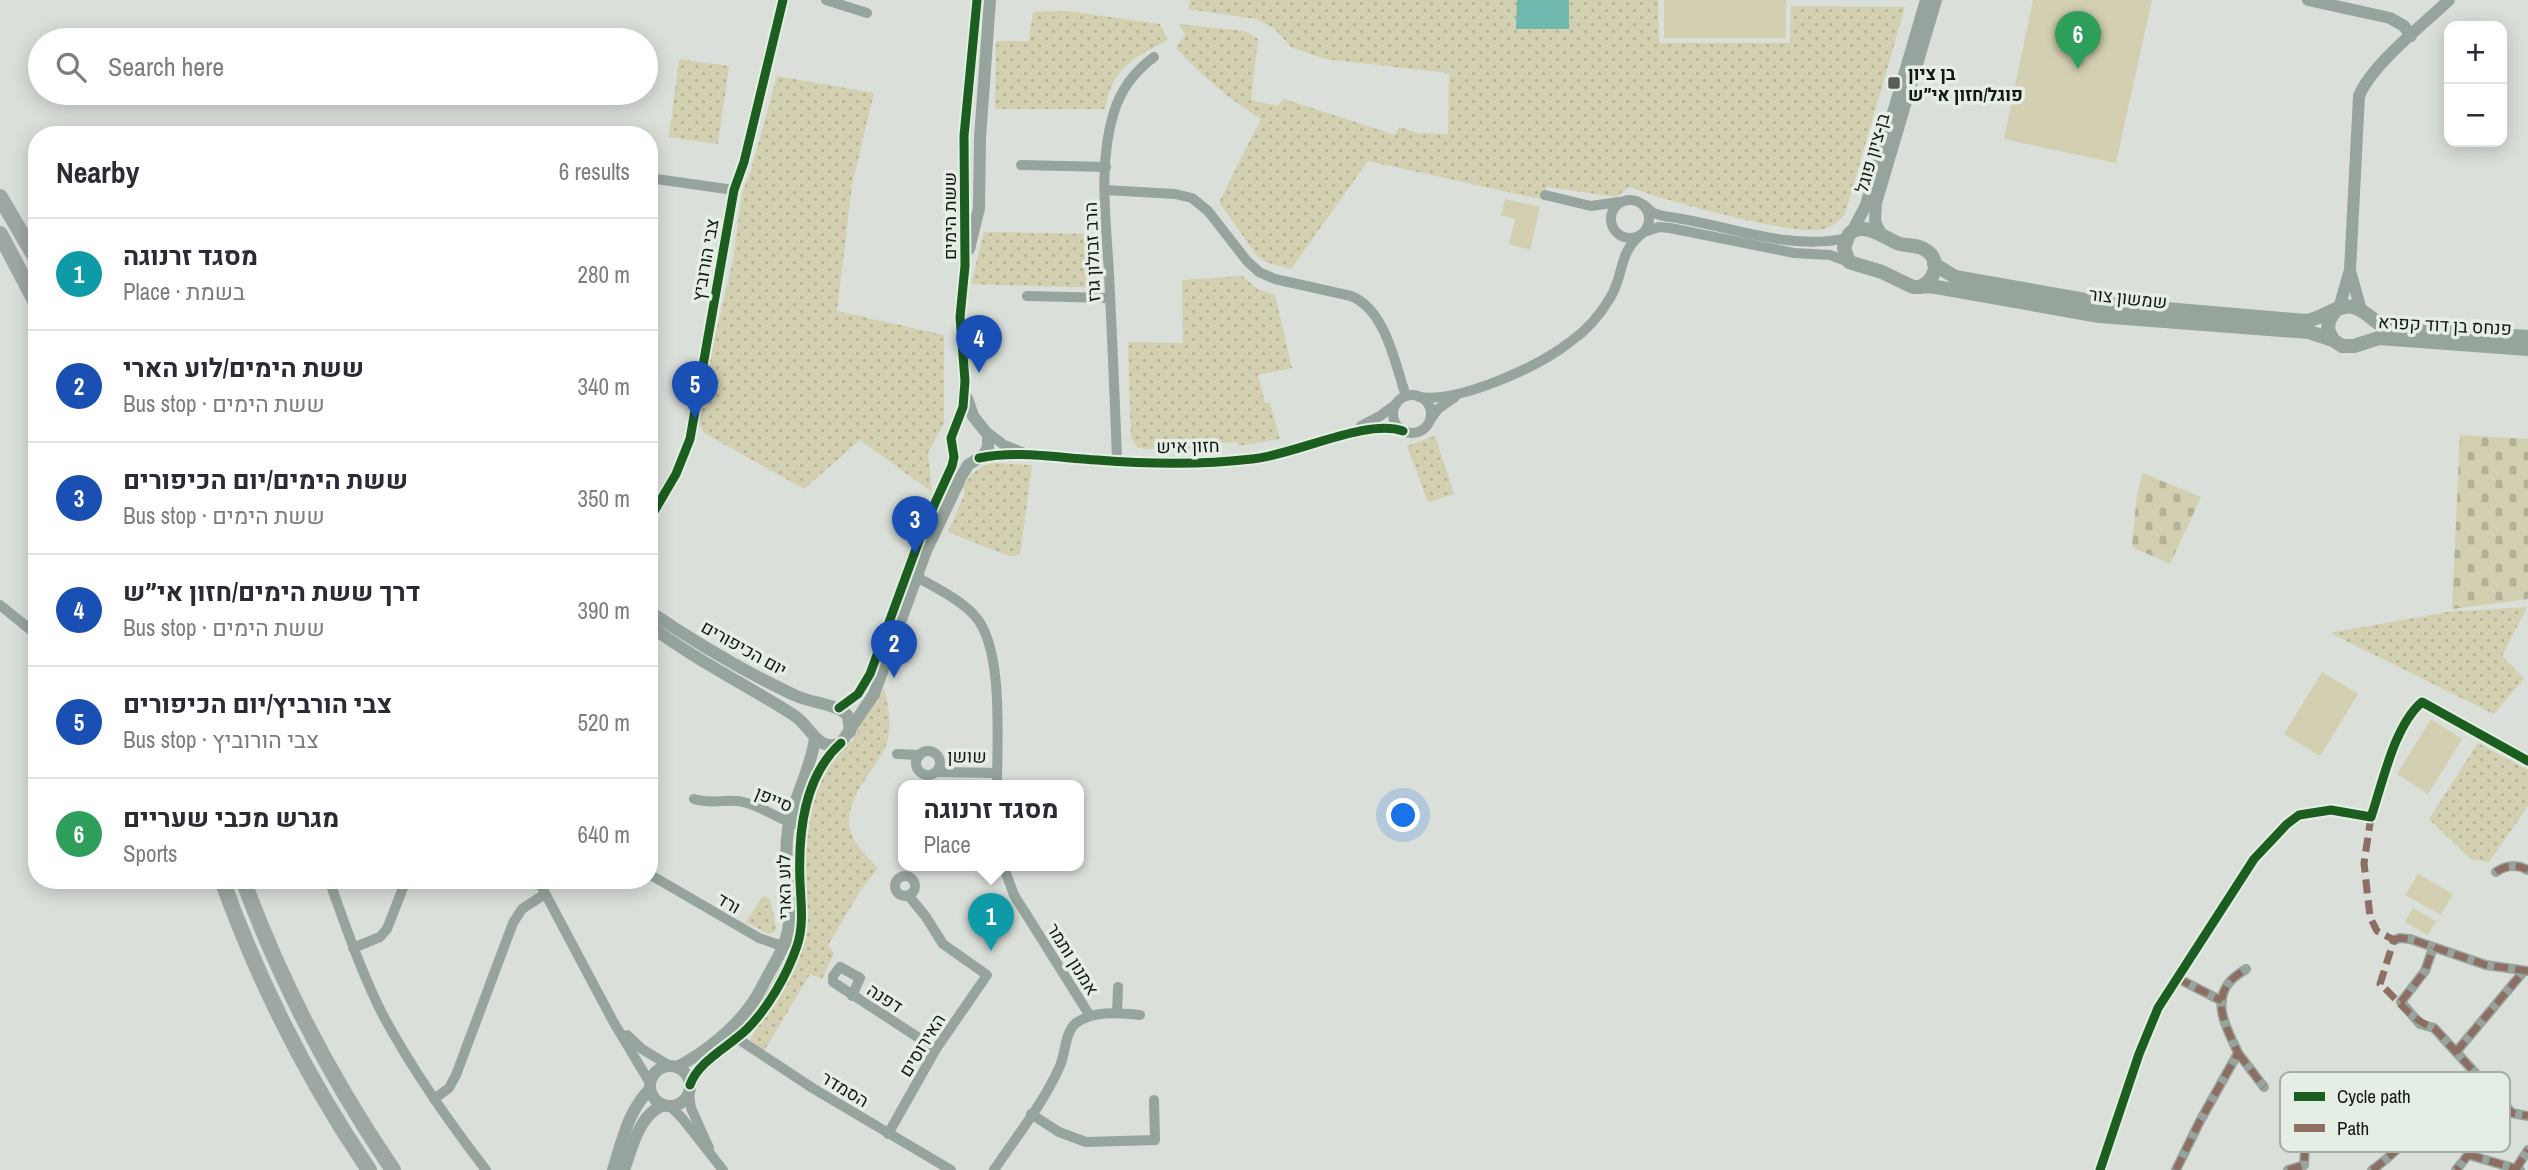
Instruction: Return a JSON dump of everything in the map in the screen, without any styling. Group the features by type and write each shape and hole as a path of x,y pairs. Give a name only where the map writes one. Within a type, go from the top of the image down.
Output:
{"main road":[{"path":"0,197 28,245"},
{"name":"שמשון צור","path":"1850,234 1867,229 1899,243 1925,249 1933,257 1934,264 1955,277 2108,304 2306,321 2320,318 2337,309"},
{"path":"0,234 28,287"},
{"path":"1849,262 1844,251 1850,234"},
{"name":"שמשון צור","path":"1849,262 1882,272 1908,285 1945,288 2099,316 2309,332 2333,340"},
{"path":"1920,287 1932,278 1934,264"},
{"path":"2350,306 2364,313 2369,327 2365,339 2347,347 2333,340 2328,325 2337,309 2350,306"},
{"name":"פנחס בן דוד קפרא","path":"2364,313 2374,322 2386,327 2528,337"},
{"name":"פנחס בן דוד קפרא","path":"2360,343 2379,338 2528,349"},
{"path":"226,889 276,1010 334,1114 369,1170"},
{"path":"247,889 294,1002 350,1104 393,1170"}],"street":[{"name":"צבי הורוביץ","path":"658,505 676,474 690,439 734,190 747,150 783,0"},
{"path":"826,0 867,13"},
{"name":"ששת הימים","path":"955,430 965,391 960,317 965,266 964,136 977,0"},
{"name":"ששת הימים","path":"965,266 979,208 980,138 990,0"},
{"name":"בן-ציון פוגל","path":"1850,234 1866,205 1926,0"},
{"name":"בן-ציון פוגל","path":"1882,236 1875,222 1876,203 1936,0"},
{"path":"2308,0 2390,18 2404,26 2411,36"},
{"path":"2337,309 2350,270 2359,96 2363,86 2376,70 2449,0"},
{"name":"הרב זבולון גרז","path":"1118,461 1106,167 1111,124 1120,97 1135,74 1154,57"},
{"path":"1021,165 1106,167"},
{"path":"658,179 734,190"},
{"path":"1105,190 1175,194 1192,198 1208,211 1247,261 1259,272 1275,279 1351,296 1367,304 1379,320 1406,396"},
{"path":"1545,195 1591,206 1604,214 1614,228 1627,237 1659,227 1670,228 1794,253 1830,255 1849,262"},
{"path":"1591,206 1634,200 1662,216 1794,241 1823,243 1850,234"},
{"path":"1621,265 1614,228 1614,210 1623,201"},
{"path":"1465,392 1441,397 1406,396 1396,404 1393,411 1394,420 1403,431 1418,432 1426,428 1445,403 1528,366 1579,336 1610,299 1629,246 1642,234 1650,219 1644,205"},
{"path":"2350,270 2364,313"},
{"path":"1027,296 1110,298"},
{"name":"ששת הימים","path":"965,391 973,416 984,429"},
{"path":"1419,397 1429,405 1430,420"},
{"name":"חזון איש","path":"1337,437 1375,420 1396,404"},
{"path":"984,429 967,422 955,430 951,438 953,466 925,527 913,574 874,694 846,738 824,745 813,735 812,719 820,709 853,700 864,686 913,574 961,477 968,466 988,447 984,429"},
{"name":"חזון איש","path":"978,459 1007,455 1195,463 1256,459 1299,450 1372,428 1403,431"},
{"name":"חזון איש","path":"984,429 1009,448 1036,456"},
{"path":"953,450 961,458 978,459"},
{"path":"913,574 956,601 983,625 993,659 997,780"},
{"path":"0,605 28,627"},
{"name":"יום הכיפורים","path":"658,617 706,649 751,674 799,697 833,707"},
{"path":"20,620 28,624"},
{"name":"יום הכיפורים","path":"658,631 796,717 813,735"},
{"path":"2101,1170 2146,1034 2158,1009 2254,859 2287,824 2300,815 2319,810 2371,817 2397,740 2422,702 2528,761"},
{"path":"833,707 848,716 851,727 846,738"},
{"name":"לוע הארי","path":"673,1067 689,1061 753,1023 768,1002 802,920 794,803 808,769 813,735"},
{"name":"לוע הארי","path":"795,824 825,761 846,738"},
{"path":"897,754 920,755 930,751 937,755 940,761 936,772 928,775 919,770 916,761 920,755"},
{"name":"שושן","path":"936,772 997,773"},
{"name":"סייפן","path":"694,799 709,803 747,803 795,824"},
{"path":"2496,872 2504,866 2517,866 2528,870"},
{"name":"אמנון ותמר","path":"994,1170 1060,1068 1071,1028 1090,1016 1014,895 1005,871"},
{"name":"ורד","path":"658,879 759,939 791,944"},
{"path":"332,889 353,948 385,1019 434,1099 486,1170"},
{"path":"353,948 380,937 387,929 403,889"},
{"path":"542,889 650,1086 654,1098 682,1118 723,1170"},
{"path":"434,1099 449,1088 456,1075 517,915 545,894"},
{"name":"האירוסים","path":"888,1134 936,1049 987,975 943,944 908,895"},
{"path":"2394,940 2410,939 2486,965 2526,971"},
{"path":"2433,948 2425,971 2401,1002 2420,1024 2434,1028 2474,1072"},
{"path":"2246,969 2228,984 2222,1001 2222,1016 2238,1053 2264,1087"},
{"path":"2456,1052 2526,971"},
{"path":"2177,978 2222,1001"},
{"path":"1117,1013 1118,987"},
{"name":"דפנה","path":"852,996 936,1049"},
{"path":"1090,1016 1117,1013 1140,1015"},
{"path":"614,1023 642,1049 687,1074 691,1108 707,1140 711,1155"},
{"name":"לוע הארי","path":"690,1090 696,1073 731,1035"},
{"name":"הסמדר","path":"731,1035 888,1134 951,1170"},
{"path":"2176,1170 2238,1053"},
{"path":"613,1170 632,1112 659,1070 673,1067"},
{"path":"624,1170 643,1121 657,1108 682,1102 690,1090"},
{"path":"1031,1114 1059,1132 1086,1142 1155,1140 1154,1100"},
{"path":"2510,1111 2528,1116"},
{"path":"2469,1155 2517,1169 2528,1150"},
{"path":"2288,1170 2305,1165 2305,1152"},
{"path":"2372,1170 2397,1152"},
{"path":"2456,1170 2471,1152"}],"green space":[{"path":"1190,0 1658,0 1659,43 1790,43 1791,6 1905,7 1845,214 1829,227 1808,230 1786,228 1697,208 1629,187 1617,197 1547,187 1544,200 1368,161 1291,269 1266,262 1257,256 1219,202 1261,119 1216,86 1176,48 1185,35 1179,24 1245,31 1258,39 1251,100 1277,106 1284,99 1395,135 1399,127 1418,133 1448,134 1449,73 1325,59 1291,47 1274,28 1256,19 1188,9"},
{"path":"1664,0 1786,0 1786,38 1664,38"},
{"path":"2033,0 2152,0 2116,163 2004,139"},
{"path":"1067,11 1160,24 1168,40 1126,66 1113,84 1105,109 995,109 996,41 1029,41 1033,12"},
{"path":"679,59 729,66 718,144 669,137"},
{"path":"777,76 874,93 852,185 837,311 944,335 944,423 928,453 932,492 860,440 804,489 704,433 697,422 698,407 733,260 742,193"},
{"path":"1505,199 1540,207 1530,250 1509,244 1515,219 1501,215"},
{"path":"984,232 1097,234 1101,288 971,284"},
{"path":"1242,276 1258,289 1275,295 1292,368 1258,375 1265,403 1270,403 1280,439 1238,446 1237,442 1208,444 1209,448 1137,447 1131,437 1128,342 1183,343 1182,280"},
{"path":"2460,435 2528,439 2528,599 2452,609"},
{"path":"1435,436 1454,494 1428,502 1407,446"},
{"path":"995,463 1032,465 1020,555 1009,556 948,532 965,493 963,487 966,482 980,468"},
{"path":"2143,473 2201,497 2170,564 2132,547 2137,494"},
{"path":"2527,607 2502,656 2524,678 2494,714 2330,633 2447,612"},
{"path":"2322,672 2358,694 2320,756 2284,734"},
{"path":"884,689 889,713 888,738 856,795 849,820 856,843 878,868 862,888 828,945 834,954 822,979 810,974 764,1051 750,1040 800,947 805,822 827,764 853,740 863,719"},
{"path":"2431,719 2462,739 2428,794 2397,774"},
{"path":"2478,743 2528,770 2528,806 2489,862 2471,859 2429,819"},
{"path":"2418,874 2453,894 2441,915 2405,895"},
{"path":"763,896 770,899 776,927 775,932 769,934 746,922"},
{"path":"2413,908 2436,921 2428,935 2405,922"}],"water":[{"path":"1517,0 1569,0 1569,29 1516,29"}],"marked path":[{"path":"2371,817 2364,863 2370,917 2377,931 2394,940 2380,984 2412,1015 2434,1028 2474,1072"},
{"path":"2496,872 2512,866 2528,870"},
{"path":"2394,940 2410,939 2486,965 2528,971"},
{"path":"2401,1002 2425,971 2433,948"},
{"path":"2176,1170 2238,1053 2224,1019 2222,1001 2223,992 2230,982 2246,969"},
{"path":"2456,1052 2524,971"},
{"path":"2177,978 2222,1001"},
{"path":"2238,1053 2264,1087"},
{"path":"2510,1111 2528,1116"},
{"path":"2515,1170 2528,1150"},
{"path":"2288,1170 2304,1165 2305,1152"},
{"path":"2372,1170 2394,1152"},
{"path":"2456,1170 2470,1152"},
{"path":"2469,1155 2520,1170"}],"cycle path":[{"path":"658,505 676,474 690,439 734,190 744,162 783,0"},
{"path":"839,708 858,694 870,674 924,527 954,457 951,438 963,407 965,381 960,317 965,266 964,136 977,0"},
{"path":"979,458 1023,455 1136,462 1213,462 1269,456 1370,429 1403,431"},
{"path":"2100,1170 2139,1054 2158,1008 2254,859 2287,824 2299,815 2331,810 2371,817 2397,740 2412,712 2422,702 2528,761"},
{"path":"690,1085 707,1061 755,1021 788,968 801,931 800,845 805,807 818,772 841,743"}],"place":[{"name":"מגרש מכבי שעריים","path":"2078,69"},
{"name":"בן ציון פוגל/חזון אי״ש","path":"1894,83"},
{"name":"דרך ששת הימים/חזון אי״ש","path":"979,373"},
{"name":"צבי הורביץ/יום הכיפורים","path":"695,419"},
{"name":"ששת הימים/יום הכיפורים","path":"915,554"},
{"name":"ששת הימים/לוע הארי","path":"894,678"},
{"name":"מסגד זרנוגה","path":"991,951"}]}
